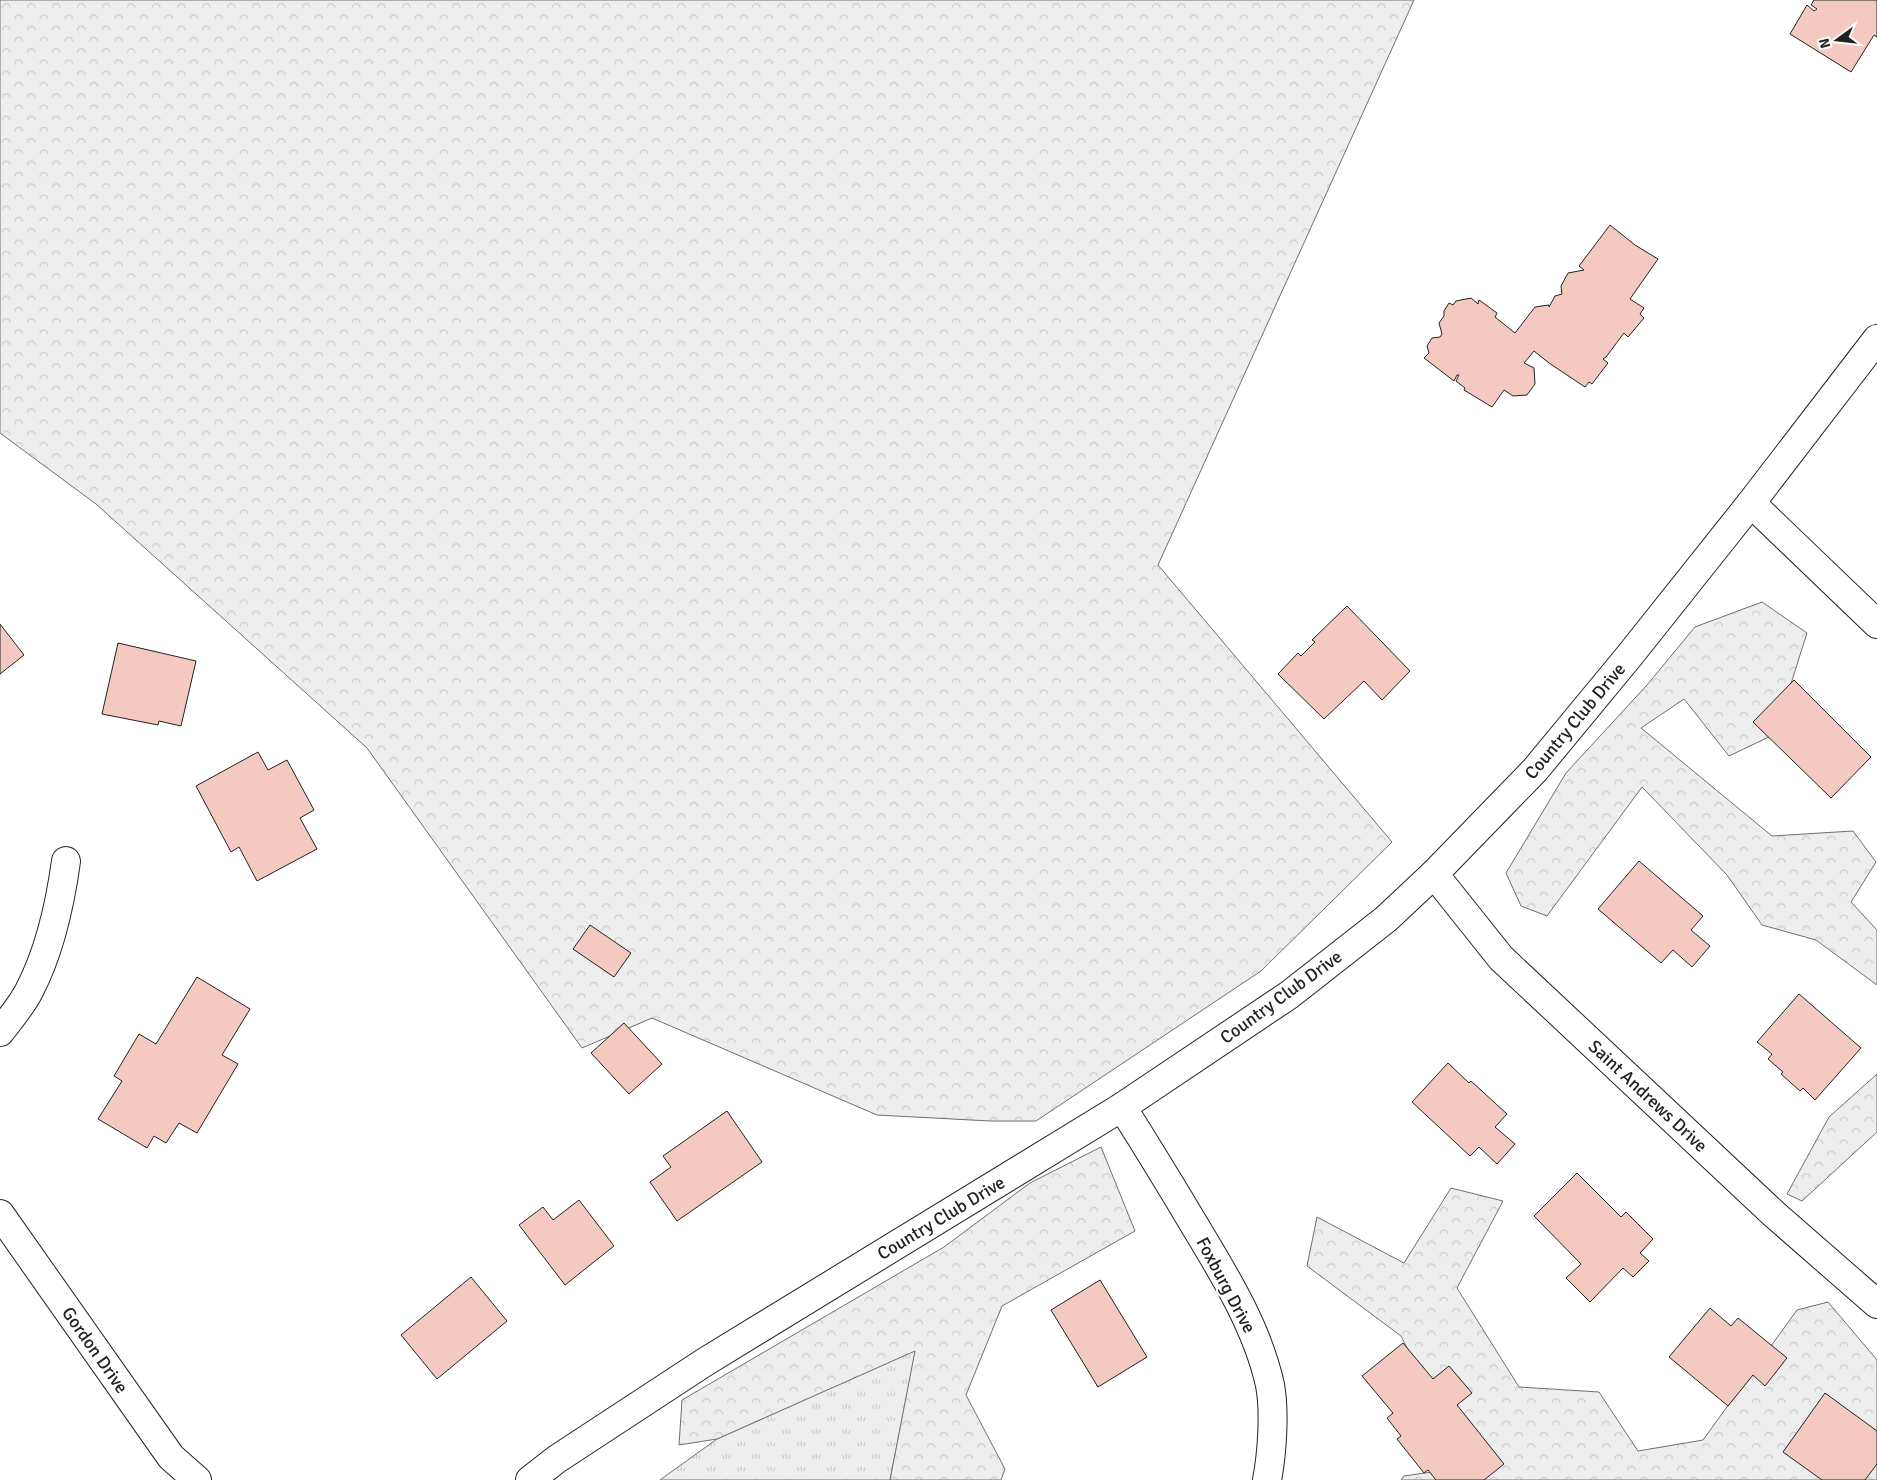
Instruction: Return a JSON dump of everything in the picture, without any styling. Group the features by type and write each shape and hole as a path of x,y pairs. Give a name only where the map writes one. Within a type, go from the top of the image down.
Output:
{"street":[{"name":"Country Club Drive","path":"530,1480 557,1459 701,1365 1122,1107 1289,995 1386,919 1434,874 1535,770 1630,655 1751,503 1877,339"},
{"path":"1751,503 1877,624"},
{"path":"0,1032 29,992 48,942 61,897 66,861"},
{"name":"Saint Andrews Drive","path":"1434,874 1500,958 1774,1214 1877,1304"},
{"name":"Foxburg Drive","path":"1122,1107 1217,1262 1241,1308 1260,1351 1270,1387 1273,1431 1267,1480"},
{"name":"Gordon Drive","path":"0,1214 171,1457 197,1480"}],"green space":[{"path":"0,0 1414,0 1158,565 1392,842 1261,971 1036,1121 990,1121 877,1115 652,1018 582,1048 367,748 96,504 0,433"},
{"path":"1762,602 1807,633 1775,734 1729,756 1684,699 1641,728 1772,836 1853,831 1876,862 1851,902 1877,930 1877,985 1816,940 1762,925 1727,875 1642,787 1547,916 1521,906 1506,873 1566,773 1647,685 1695,627"},
{"path":"1877,1074 1877,1132 1802,1201 1787,1194 1829,1117"},
{"path":"1101,1147 1135,1231 1002,1306 966,1395 1005,1469 1001,1480 890,1480 915,1351 717,1439 679,1445 682,1400 944,1247 1030,1183"},
{"path":"1451,1188 1503,1201 1457,1288 1519,1387 1599,1392 1638,1451 1703,1440 1797,1310 1828,1302 1877,1360 1877,1480 1401,1480 1404,1476 1467,1467 1401,1336 1307,1266 1317,1217 1404,1263"},
{"path":"916,1350 890,1480 660,1480 717,1439"}],"building":[{"path":"1814,0 1877,0 1877,37 1874,35 1851,72 1790,34 1807,5 1814,11 1817,9 1811,5"},
{"path":"1610,225 1635,245 1658,259 1630,299 1644,308 1640,314 1644,318 1628,337 1624,333 1603,359 1608,363 1592,384 1589,382 1585,387 1534,351 1524,363 1534,368 1535,384 1527,395 1513,396 1504,390 1492,407 1464,390 1465,388 1456,381 1459,375 1457,375 1454,381 1424,358 1429,353 1427,346 1432,338 1440,337 1442,334 1439,323 1444,316 1444,311 1449,303 1453,305 1456,301 1471,298 1478,304 1479,300 1497,313 1495,317 1515,333 1535,307 1549,305 1549,307 1555,296 1562,294 1561,286 1568,273 1584,270 1579,266"},
{"path":"1347,606 1410,671 1382,700 1364,681 1324,719 1278,674 1298,653 1301,656 1315,642 1312,640"},
{"path":"0,624 24,655 0,674"},
{"path":"118,643 196,661 181,726 159,721 158,725 102,714"},
{"path":"1794,680 1871,757 1831,798 1753,722"},
{"path":"258,752 268,770 287,760 314,810 300,818 317,849 257,881 239,847 231,852 196,786"},
{"path":"1639,861 1703,916 1691,930 1710,946 1692,967 1673,950 1661,963 1598,909"},
{"path":"590,925 631,953 614,977 573,949"},
{"path":"197,977 250,1009 222,1055 238,1064 197,1133 179,1123 166,1143 154,1136 147,1148 98,1119 122,1081 114,1076 139,1034 156,1044"},
{"path":"1799,994 1861,1048 1815,1100 1803,1088 1800,1091 1781,1074 1783,1072 1768,1059 1772,1054 1757,1042"},
{"path":"624,1023 662,1064 629,1094 591,1053"},
{"path":"1448,1063 1507,1114 1495,1127 1515,1144 1497,1164 1479,1147 1470,1156 1412,1102"},
{"path":"727,1111 762,1162 677,1221 650,1182 671,1167 663,1156"},
{"path":"1577,1173 1621,1217 1626,1212 1653,1239 1640,1253 1649,1261 1633,1277 1623,1268 1590,1302 1566,1278 1581,1264 1534,1216"},
{"path":"579,1200 614,1246 565,1285 519,1225 543,1207 553,1220"},
{"path":"471,1277 507,1321 437,1379 401,1335"},
{"path":"1100,1280 1147,1357 1098,1387 1051,1310"},
{"path":"1710,1308 1731,1326 1738,1318 1787,1358 1765,1386 1753,1375 1728,1406 1669,1357"},
{"path":"1403,1343 1433,1379 1449,1366 1472,1393 1457,1405 1504,1464 1484,1480 1436,1480 1428,1470 1424,1473 1397,1439 1401,1436 1387,1418 1393,1413 1362,1376"},
{"path":"1825,1393 1877,1431 1877,1464 1865,1480 1822,1480 1783,1452"}]}
